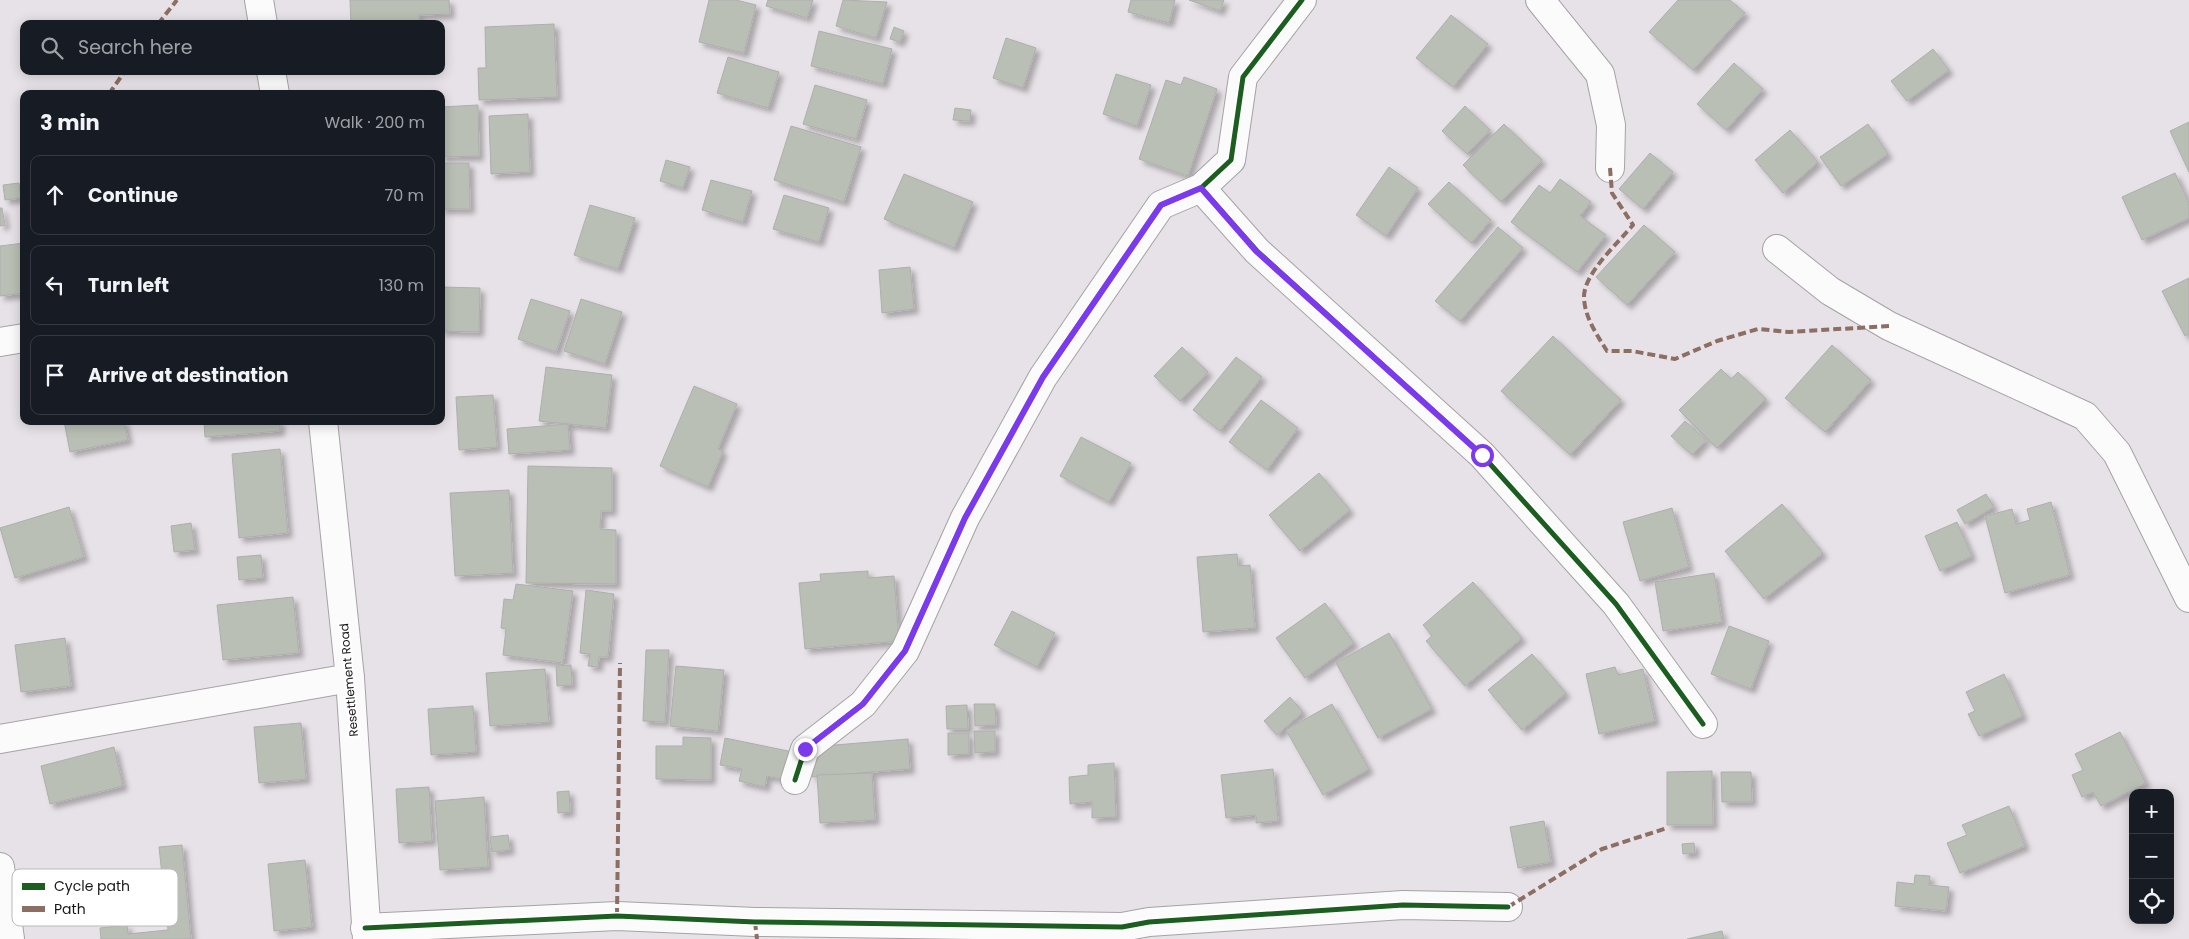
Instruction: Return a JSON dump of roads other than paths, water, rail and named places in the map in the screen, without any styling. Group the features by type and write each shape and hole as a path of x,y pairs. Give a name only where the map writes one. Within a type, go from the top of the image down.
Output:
{"street":[{"path":"258,0 262,20"},
{"path":"795,780 805,749 863,704 905,651 965,518 1043,377 1161,205 1201,188 1231,160 1243,77 1302,0"},
{"path":"1540,0 1600,74 1611,125 1610,168"},
{"path":"272,75 274,90"},
{"path":"1201,188 1256,251 1482,455 1616,604 1703,724"},
{"path":"1777,249 1830,291 1890,326 2085,416 2116,453 2189,598"},
{"path":"0,342 20,339"},
{"name":"Resettlement Road","path":"323,425 350,678 366,934"},
{"path":"0,739 350,678"},
{"path":"0,867 10,939"},
{"path":"366,934 617,916 1123,933 1150,922 1402,905 1508,907"}]}
